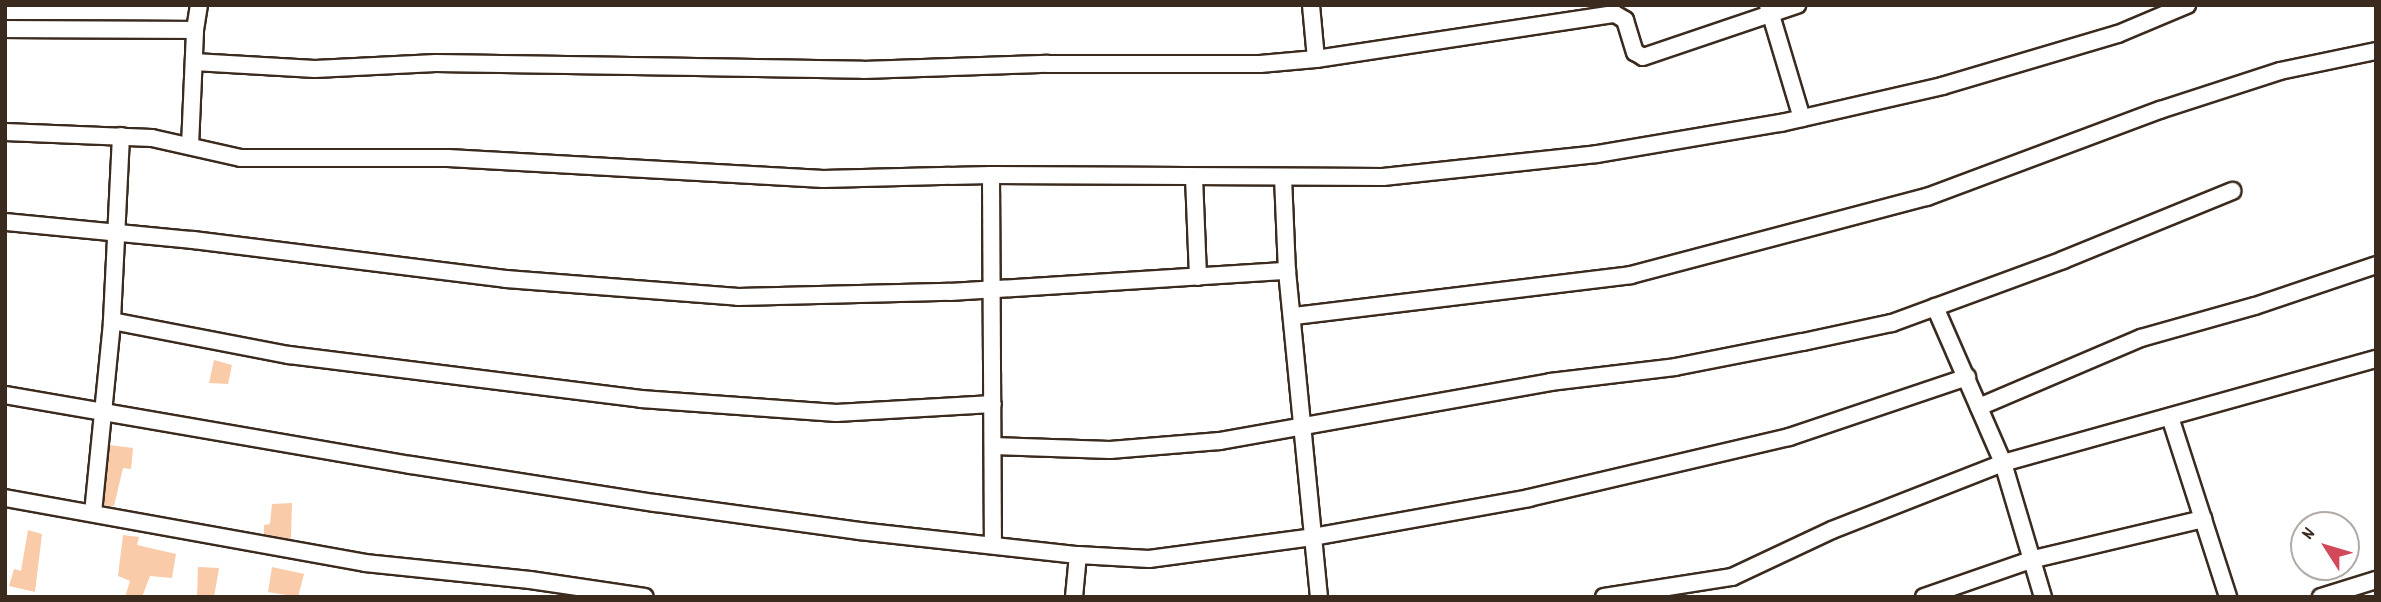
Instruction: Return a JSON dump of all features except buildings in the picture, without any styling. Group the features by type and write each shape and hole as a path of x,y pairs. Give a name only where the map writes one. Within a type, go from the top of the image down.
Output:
{"street":[{"path":"190,146 195,30 199,5"},
{"path":"1311,5 1316,59"},
{"path":"194,62 315,69 436,63 863,70 1048,64 1260,64 1316,59 1615,14 1625,20 1635,52 1643,57 1769,9 1797,5"},
{"path":"5,132 152,138 241,158 448,159 823,179 991,175 1383,177 1584,156 1802,118 1942,86 2118,34 2187,5"},
{"path":"1769,9 1802,118"},
{"path":"5,29 195,30"},
{"path":"1294,316 1630,275 1927,197 2160,110 2253,80 2376,51"},
{"path":"93,513 113,321 114,232 121,136"},
{"path":"991,175 993,545"},
{"path":"1194,177 1198,276"},
{"path":"1283,177 1287,271 1294,316 1319,597"},
{"path":"993,446 1110,450 1220,441 1550,383 1675,367 1892,323 2063,260 2232,191"},
{"path":"5,222 114,232 506,279 738,297 992,289 1287,271"},
{"path":"1979,407 2141,338 2255,306 2376,265"},
{"path":"1935,307 2003,463 2034,559 2043,597"},
{"path":"113,321 289,355 641,399 836,413 993,404"},
{"path":"1604,597 1732,577 1832,530 2003,463 2376,359"},
{"path":"5,395 655,503 859,531 1078,555 1149,559 1312,537 1529,498 1789,437 1967,377"},
{"path":"2170,417 2228,597"},
{"path":"5,498 365,563 530,580 645,597"},
{"path":"1924,597 2034,559 2203,519"},
{"path":"1074,597 1078,555"},
{"path":"2321,597 2376,580"}]}
